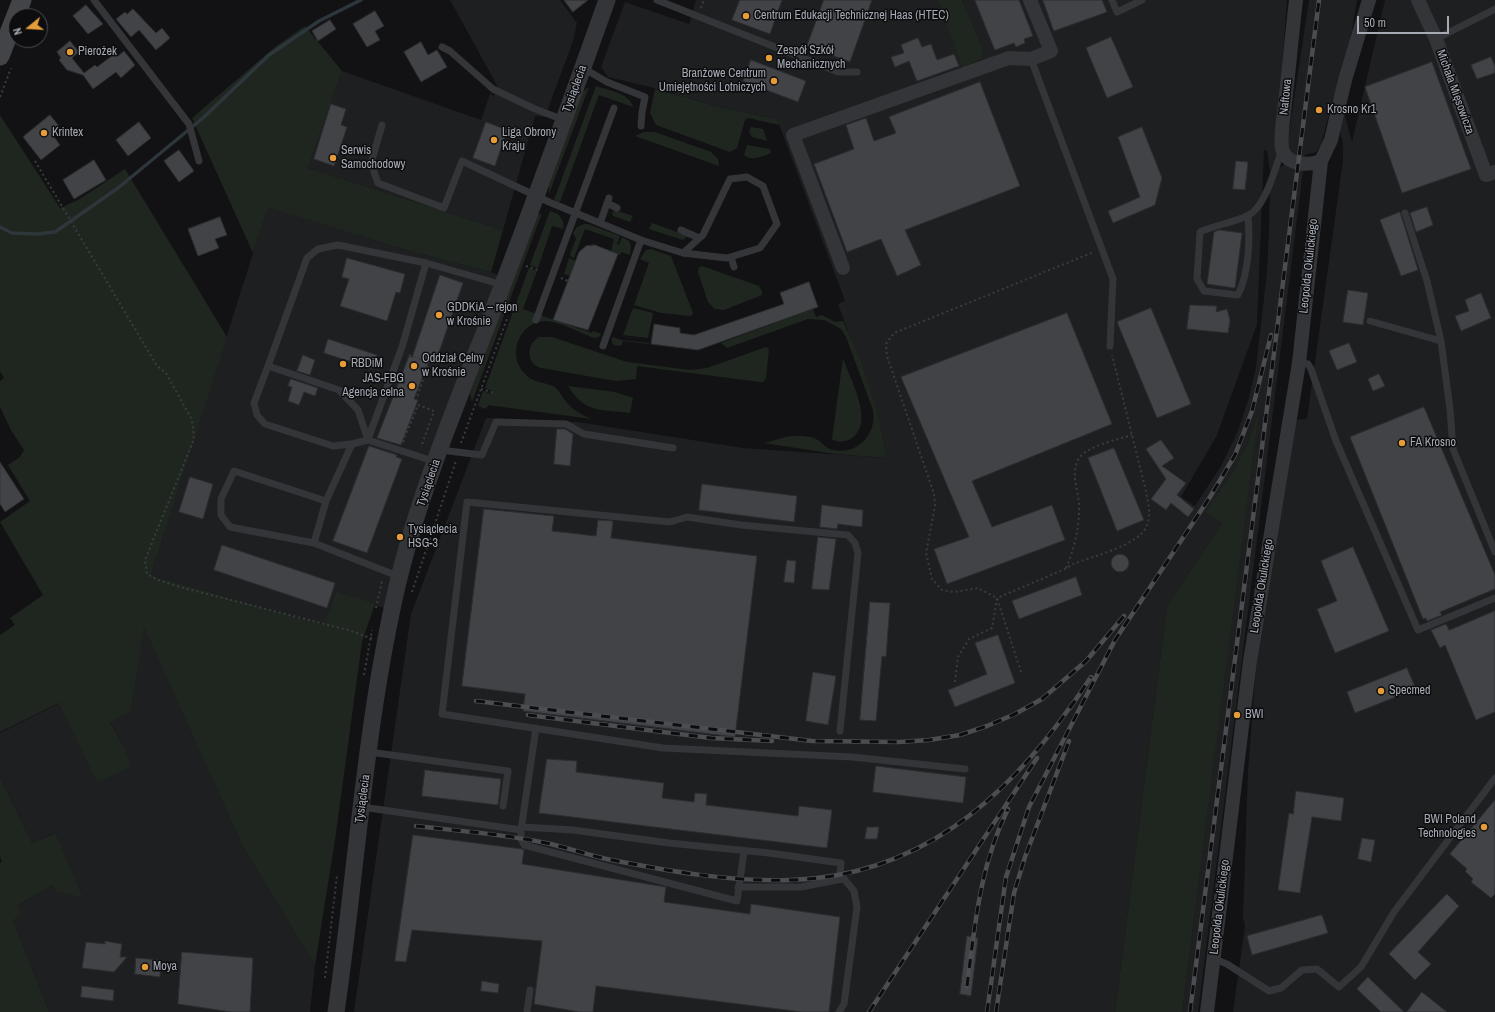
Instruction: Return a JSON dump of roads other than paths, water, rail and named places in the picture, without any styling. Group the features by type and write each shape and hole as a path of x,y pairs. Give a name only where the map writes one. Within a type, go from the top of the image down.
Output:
{"main road":[{"path":"0,56 22,0"}],"street":[{"name":"Tysiąclecia","path":"336,1012 369,752 385,644 410,538 438,456 537,197 607,0"},
{"path":"843,268 793,135 1009,58 1030,59 1050,51 1030,0"},
{"name":"Naftowa","path":"1282,150 1282,126 1296,0"},
{"name":"Leopolda Okulickiego","path":"1207,1012 1250,661 1299,363 1321,161 1331,140 1345,80 1369,0"},
{"name":"Michała Mięsowicza","path":"1418,0 1436,39 1486,175 1495,172"},
{"path":"1282,150 1285,156 1298,163 1310,164 1321,161"}],"lane":[{"path":"94,0 189,124 199,162"},
{"path":"657,0 838,72 857,72"},
{"path":"1112,0 1117,12 1142,0"},
{"path":"1436,39 1495,9"},
{"path":"442,47 450,51 493,89 535,109 564,120"},
{"path":"1030,59 1113,279 1110,346"},
{"path":"583,68 607,82 646,97 641,126"},
{"path":"536,320 614,108"},
{"path":"382,125 371,163 378,183 444,208 462,161 537,197 575,213 641,240 684,253 727,258 760,248 777,224 763,186 746,177 730,179 704,224 701,237 684,253"},
{"path":"1248,216 1250,237 1242,287 1238,295 1204,291 1197,279 1200,232 1214,226 1248,216 1264,200 1282,150"},
{"path":"600,223 608,201 617,208"},
{"path":"1405,213 1428,281 1441,341 1450,409 1453,449 1495,552"},
{"path":"690,229 701,237"},
{"path":"681,230 701,237"},
{"path":"603,346 641,240"},
{"path":"503,285 426,263 338,244 318,249 307,258 254,403 256,415 265,424 333,446 352,444 368,440 417,456 482,455 496,422 566,424 584,434 673,448"},
{"path":"731,256 734,267"},
{"path":"368,440 402,347 426,263"},
{"path":"1370,321 1441,341"},
{"path":"1299,363 1308,364 1311,369 1336,441 1418,630 1495,598"},
{"path":"268,366 339,390 358,410 368,440"},
{"path":"314,543 326,501 352,444"},
{"path":"326,501 234,471 221,499 221,515 230,527 314,543 400,577"},
{"path":"840,731 858,553 856,543 848,536 741,525 687,517 670,522 467,502 442,714 663,748 852,757 966,769"},
{"path":"536,728 522,828 521,839 524,845 737,902 744,851"},
{"path":"369,752 508,771 503,806"},
{"path":"1214,959 1227,964 1269,991 1281,988 1302,970 1317,969 1339,987 1361,967 1394,912 1495,778"},
{"path":"362,807 522,828 573,830 840,863 840,874 842,879 850,884 854,891 857,907 844,1004 839,1012"},
{"path":"738,887 801,887 842,879"},
{"path":"527,1012 530,990"}],"waterway":[{"path":"0,227 12,233 37,234 55,232 118,188 203,118 269,55 319,21 361,0"}],"railway":[{"path":"1190,1012 1319,0"},
{"path":"987,1012 1006,877 1029,807 1115,640 1210,497 1235,455 1252,411 1271,335"},
{"path":"476,701 812,741 899,742 929,740 960,735 987,726 1015,714 1042,699 1086,661 1124,616"},
{"path":"1070,708 1091,677"},
{"path":"416,826 530,840 608,859 660,869 725,878 791,880 836,875 879,865 917,848 953,827 987,801 1018,772 1046,739 1073,703"},
{"path":"528,715 711,738 772,741"},
{"path":"996,1012 1014,893 1025,857 1069,741"},
{"path":"869,1012 1037,758"},
{"path":"967,986 976,918 985,873 991,852 1008,809"}],"place":[{"name":"Centrum Edukacji Technicznej Haas (HTEC)","path":"746,16"},
{"name":"Pierożek","path":"70,52"},
{"name":"Zespół Szkół Mechanicznych","path":"769,58"},
{"name":"Branżowe Centrum Umiejętności Lotniczych","path":"774,81"},
{"name":"Krosno Kr1","path":"1319,110"},
{"name":"Krintex","path":"44,133"},
{"name":"Liga Obrony Kraju","path":"494,140"},
{"name":"Serwis Samochodowy","path":"333,158"},
{"name":"GDDKiA – rejon w Krośnie","path":"439,315"},
{"name":"RBDiM","path":"343,364"},
{"name":"Oddział Celny w Krośnie","path":"414,366"},
{"name":"JAS-FBG Agencja celna","path":"412,386"},
{"name":"FA Krosno","path":"1402,443"},
{"name":"Tysiąclecia HSG-3","path":"400,537"},
{"name":"Specmed","path":"1381,691"},
{"name":"BWI","path":"1237,715"},
{"name":"BWI Poland Technologies","path":"1484,827"},
{"name":"Moya","path":"145,967"}]}
